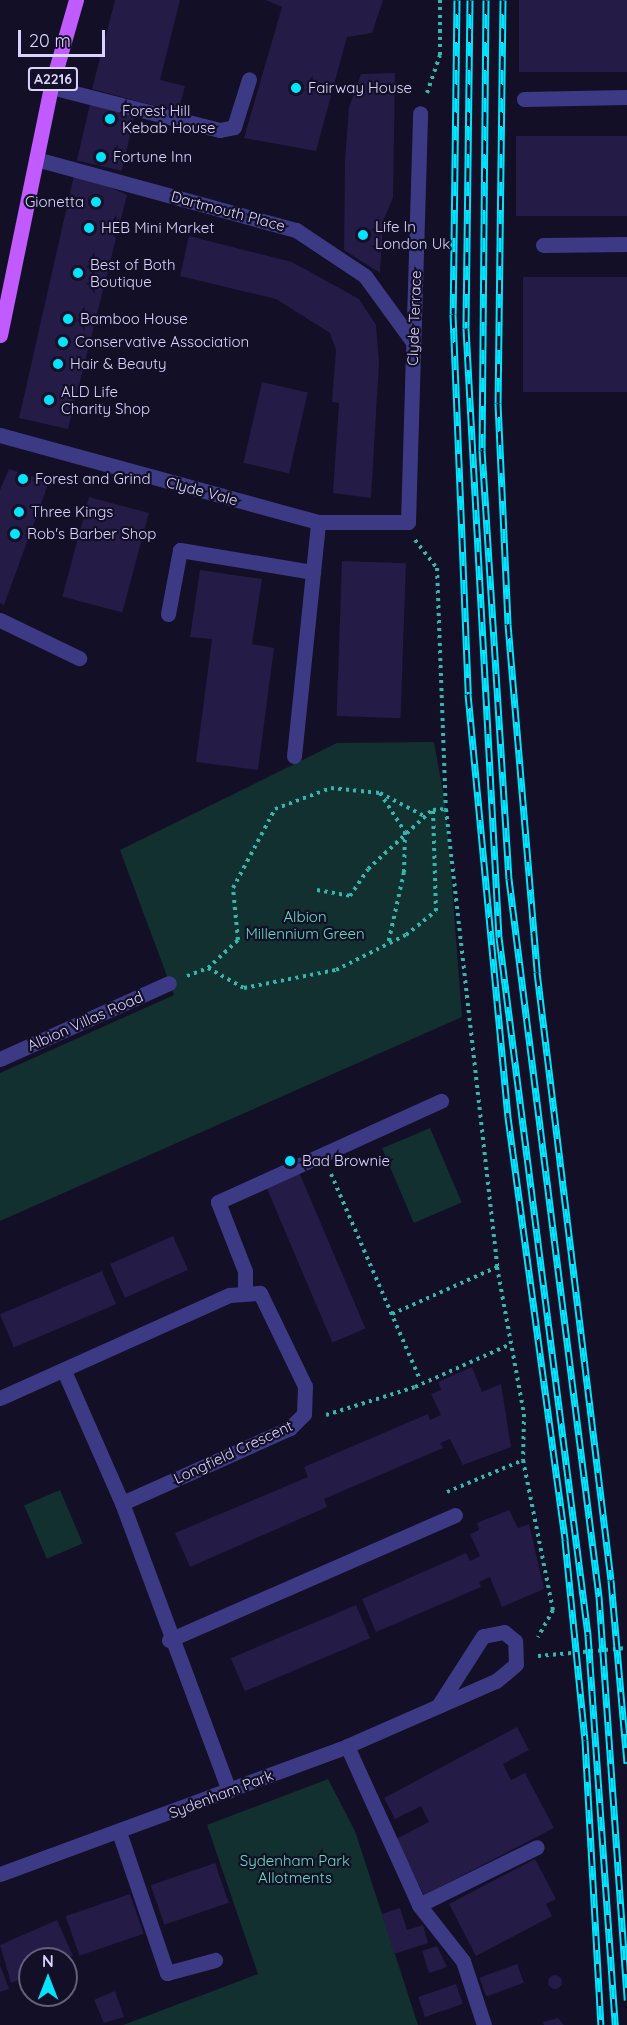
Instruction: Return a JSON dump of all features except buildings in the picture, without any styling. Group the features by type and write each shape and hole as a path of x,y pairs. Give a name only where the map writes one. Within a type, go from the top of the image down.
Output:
{"main road":[{"name":"A2216","path":"0,335 51,87 76,0"}],"street":[{"path":"51,87 220,130 234,127 249,79"},
{"path":"524,99 627,97"},
{"name":"Clyde Terrace","path":"408,522 420,113"},
{"name":"Dartmouth Place","path":"36,159 296,230 365,276 413,342"},
{"path":"543,245 627,244"},
{"name":"Clyde Vale","path":"0,435 318,522 408,522"},
{"path":"294,756 318,522"},
{"path":"168,614 180,549 313,572"},
{"path":"0,620 79,658"},
{"name":"Albion Villas Road","path":"0,1059 170,983"},
{"path":"0,1398 245,1291 245,1270 218,1202 441,1101"},
{"name":"Longfield Crescent","path":"122,1503 290,1428 304,1414 304,1386 268,1301 260,1293 245,1291"},
{"path":"64,1371 122,1503 169,1640 229,1791"},
{"path":"169,1640 455,1515"},
{"name":"Sydenham Park","path":"0,1874 347,1746 496,1681 516,1664 514,1641 504,1632 483,1636 438,1706"},
{"path":"347,1746 419,1905 462,1961 484,2025"},
{"path":"119,1832 167,1973 215,1960"},
{"path":"419,1905 537,1847"}],"path":[{"path":"420,113 440,55 440,0"},
{"path":"408,522 406,529 437,568 446,809 497,1267 509,1345 525,1414 523,1460 553,1610 537,1634 538,1657 627,1648"},
{"path":"170,983 208,968 238,940 233,888 275,809 331,788 380,793 426,817"},
{"path":"380,793 405,832 404,872 388,944"},
{"path":"317,890 350,896 405,832 433,810 446,809"},
{"path":"208,968 244,988 336,970 388,944 436,911 433,810"},
{"path":"323,1155 420,1380"},
{"path":"392,1314 497,1267"},
{"path":"304,1414 325,1415 509,1345"},
{"path":"455,1515 446,1493 523,1460"}],"green space":[{"name":"Albion Millennium Green","path":"434,742 446,809 462,1017 0,1221 0,1073 174,995 120,850 337,743"},
{"path":"430,1128 462,1203 414,1223 382,1148"},
{"path":"60,1490 83,1543 47,1559 24,1505"},
{"name":"Sydenham Park Allotments","path":"328,1779 355,1831 418,2025 123,2025 258,1974 207,1825"}],"railway":[{"path":"457,0 453,314 468,694 508,1117 565,1540 585,1740 601,2025"},
{"path":"470,0 466,328 499,937 588,1635 615,2025"},
{"path":"486,0 482,450 509,879 599,1596 627,2000"},
{"path":"503,0 498,403 508,624 537,972 611,1580 627,1763"}],"place":[{"name":"Fairway House","path":"296,88"},
{"name":"Forest Hill Kebab House","path":"110,119"},
{"name":"Fortune Inn","path":"101,157"},
{"name":"Gionetta","path":"96,202"},
{"name":"HEB Mini Market","path":"89,228"},
{"name":"Life In London Uk","path":"363,235"},
{"name":"Best of Both Boutique","path":"78,273"},
{"name":"Bamboo House","path":"68,319"},
{"name":"Conservative Association","path":"63,342"},
{"name":"Hair & Beauty","path":"58,364"},
{"name":"ALD Life Charity Shop","path":"49,400"},
{"name":"Forest and Grind","path":"23,479"},
{"name":"Three Kings","path":"19,512"},
{"name":"Rob's Barber Shop","path":"15,534"},
{"name":"Bad Brownie","path":"290,1161"}]}
